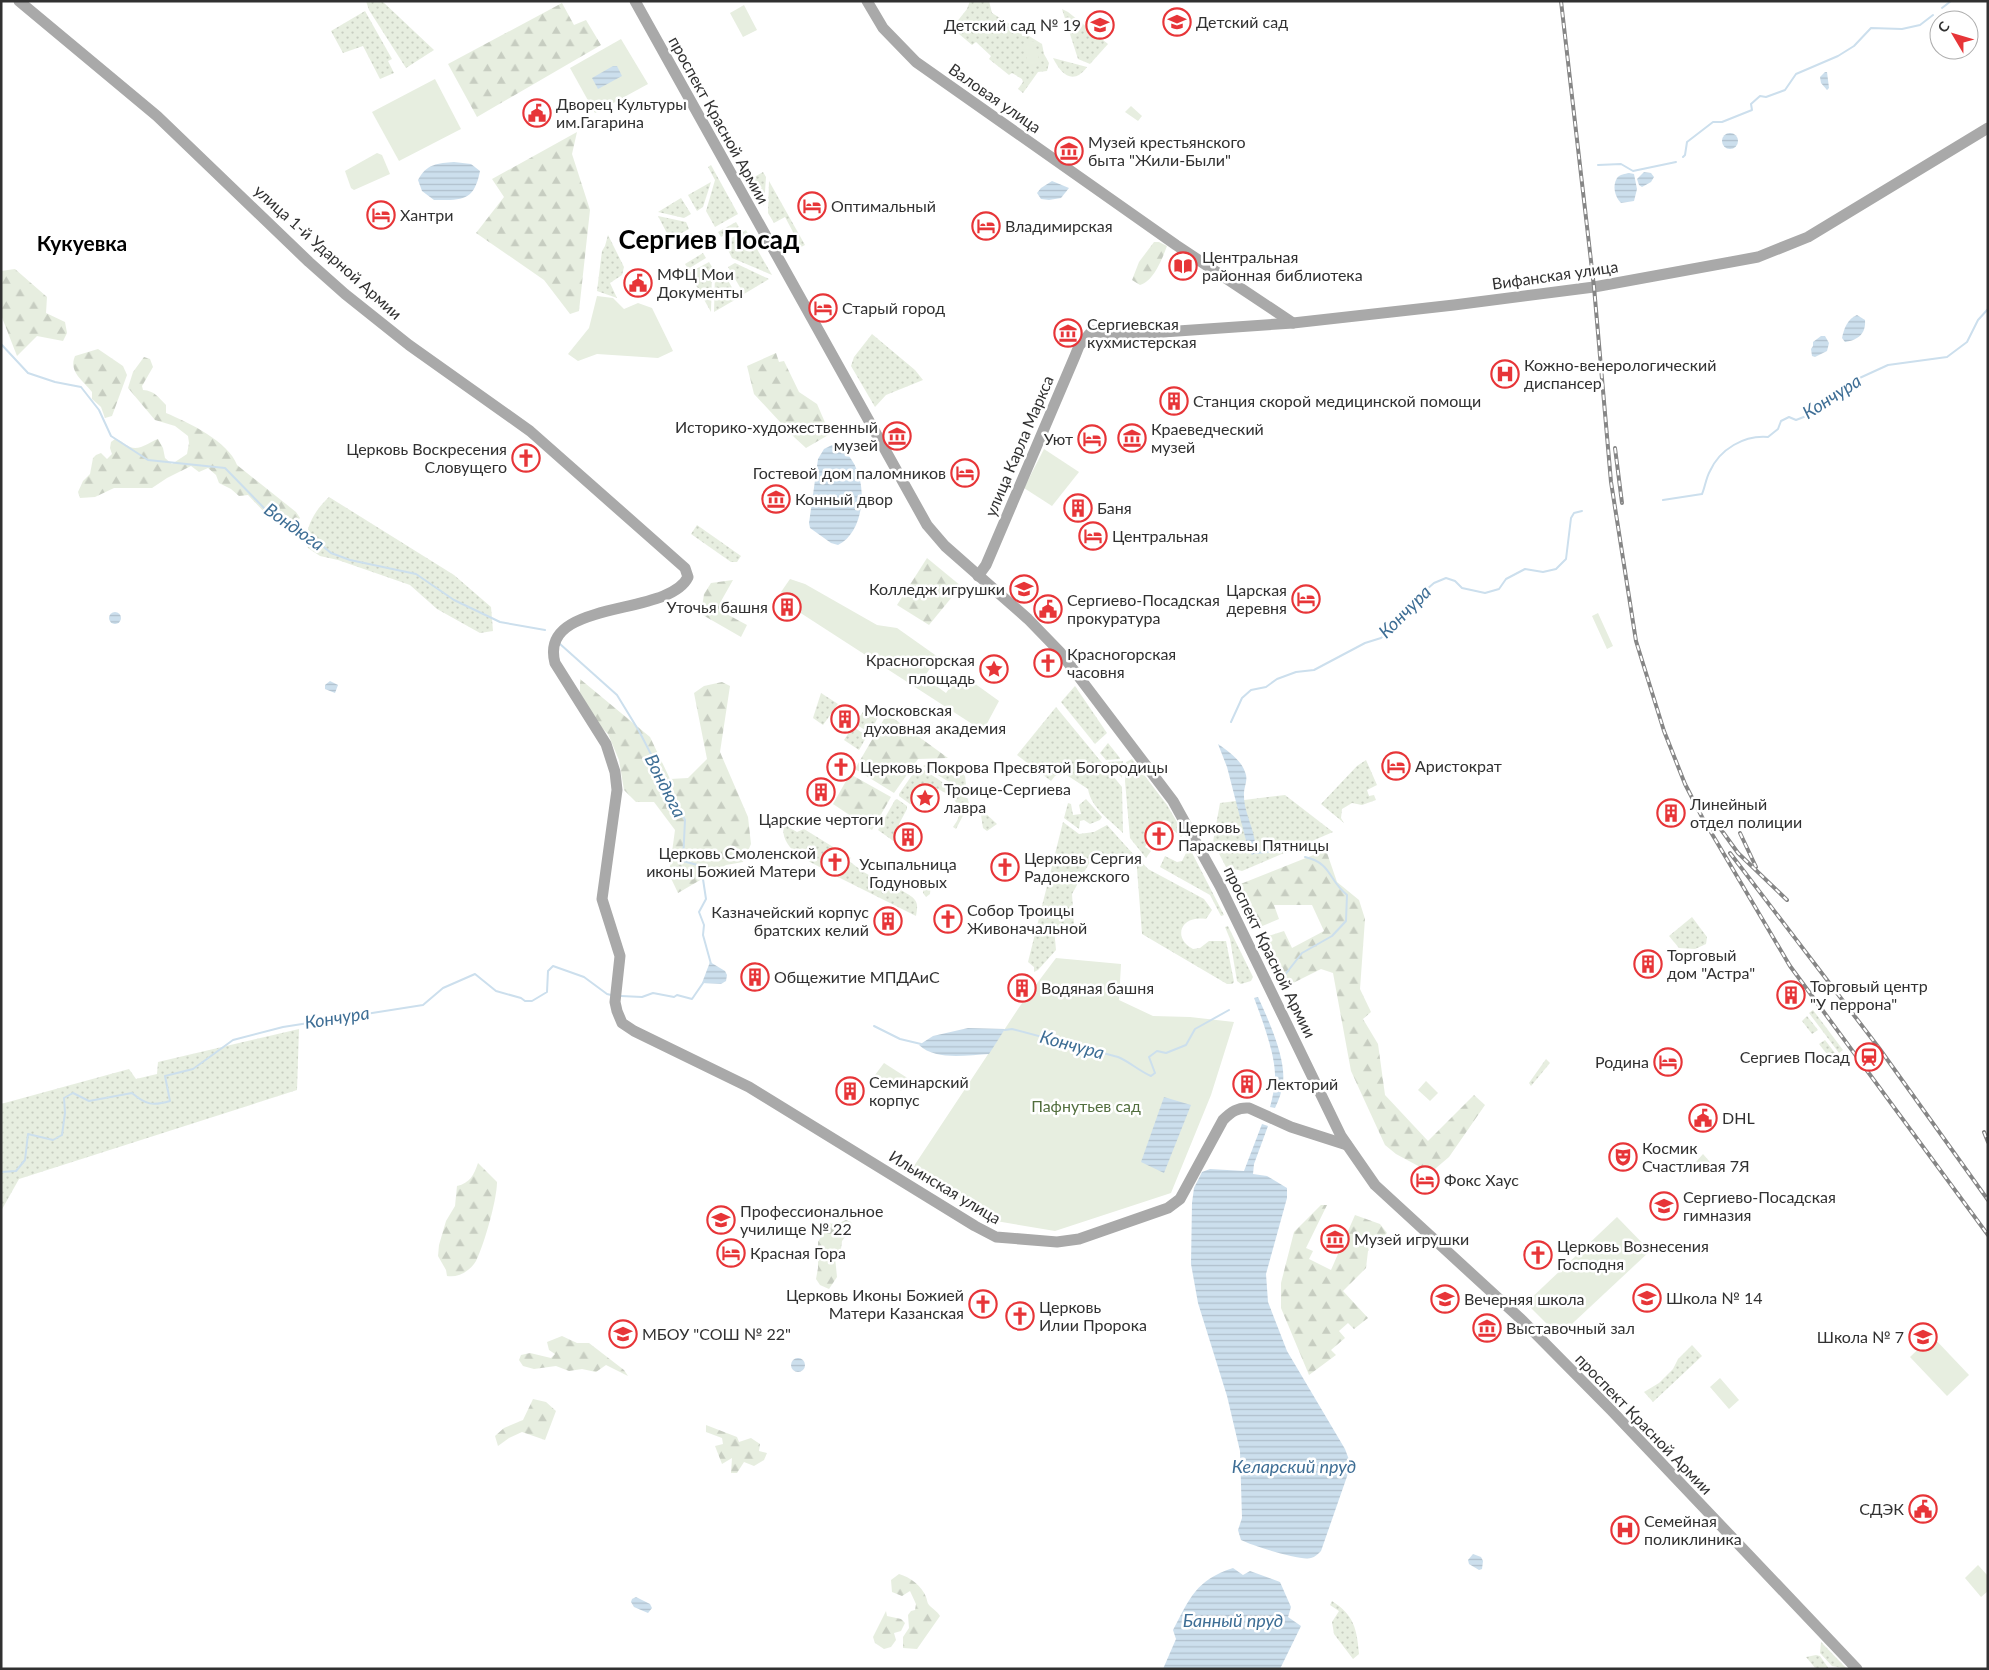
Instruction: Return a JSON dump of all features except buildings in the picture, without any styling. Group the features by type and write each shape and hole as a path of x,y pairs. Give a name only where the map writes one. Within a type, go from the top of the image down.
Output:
{"main road":[{"name":"улица 1-й Ударной Армии","path":"19,1 157,116 309,262 345,294 409,345 530,431 685,568 688,577 678,590 586,618 564,628"},
{"name":"проспект Красной Армии","path":"635,1 927,525 978,576 1028,619 1060,652 1173,801 1220,886 1337,1128 1376,1185 1523,1321 1857,1669"},
{"name":"Валовая улица","path":"867,1 883,28 920,65 1293,324"},
{"name":"Вифанская улица","path":"1092,331 1120,335 1293,324 1594,287 1758,257 1808,237 1988,128"},
{"name":"улица Карла Маркса","path":"978,576 986,565 1075,356 1092,331"},
{"name":"Ильинская улица","path":"564,628 553,643 554,663 606,744 615,772 617,790 602,898 620,956 615,1002 622,1023 634,1032 748,1087 996,1237 1042,1242 1072,1241 1168,1208 1180,1199 1216,1130 1228,1114 1242,1107 1294,1128 1347,1145"}],"green space":[{"path":"366,1 382,1 434,50 406,68 369,10"},
{"path":"970,1 989,1 992,13 1021,31 1022,36 1029,36 1042,44 1044,54 1049,63 1047,71 1038,72 1023,93 1018,89 1023,82 1022,79 1012,73 1009,75 989,59 991,56 976,42 972,45 952,28 967,9"},
{"path":"562,3 574,25 586,20 601,45 477,117 448,64"},
{"path":"744,5 757,30 743,37 730,13"},
{"path":"1062,9 1108,44 1090,64 1078,59"},
{"path":"365,11 392,59 388,61 394,73 380,79 363,46 343,53 331,31"},
{"path":"621,39 648,84 595,113 570,68"},
{"path":"1034,42 1040,62 1031,66 1022,45"},
{"path":"1053,58 1087,67 1077,76 1068,76 1060,69"},
{"path":"435,79 461,129 399,161 372,112"},
{"path":"1131,106 1142,116 1138,121 1125,112"},
{"path":"577,132 572,154 590,210 579,311 570,314 544,280 476,233 504,197 492,179"},
{"path":"377,153 382,155 390,174 354,190 351,188 345,171"},
{"path":"711,165 738,214 715,227 706,211 715,180 708,167"},
{"path":"763,172 766,177 764,206 751,179"},
{"path":"769,181 805,245 801,247 785,217 774,223 768,213"},
{"path":"711,182 703,207 697,211 688,195"},
{"path":"681,198 691,214 684,218 658,212"},
{"path":"658,216 686,222 689,229 670,239"},
{"path":"736,222 739,227 721,237 718,232"},
{"path":"746,230 772,275 732,258 724,242"},
{"path":"691,233 694,238 676,249 673,244"},
{"path":"608,235 624,267 622,275 610,283 617,298 597,291 602,251"},
{"path":"1154,242 1167,246 1153,274 1145,283 1140,285 1132,280 1139,262"},
{"path":"703,253 706,258 688,269 685,264"},
{"path":"709,262 712,267 711,312 689,273"},
{"path":"735,263 769,279 744,294 728,267"},
{"path":"15,269 47,297 46,313 65,322 67,333 63,341 37,336 17,356 1,315 1,271"},
{"path":"722,270 738,298 714,312 715,274"},
{"path":"597,296 613,298 624,309 638,303 652,308 673,351 658,358 597,354 578,361 568,354 589,328"},
{"path":"872,334 915,370 923,380 886,395 875,407 851,366 854,357"},
{"path":"98,349 123,366 127,375 112,416 105,418 101,407 92,399 92,392 75,372 73,362 75,356"},
{"path":"776,353 779,362 784,361 799,392 817,404 830,434 806,448 754,394 747,366"},
{"path":"144,357 150,359 153,367 142,386 143,390 153,393 166,405 166,413 196,427 226,448 237,465 296,512 300,518 294,524 269,517 248,495 239,496 231,489 219,483 216,475 208,468 199,472 191,466 152,488 114,488 95,497 80,498 78,492 83,481 90,474 93,458 101,453 107,459 112,454 111,442 115,439 128,446 137,448 158,439 163,448 165,458 172,464 187,454 188,436 175,426 155,420 128,388 133,372"},
{"path":"1044,449 1079,472 1052,506 1024,488"},
{"path":"329,497 454,575 491,607 493,631 480,633 437,609 410,585 338,560 320,556 308,548 307,534 311,520"},
{"path":"697,525 741,556 737,562 731,562 691,534"},
{"path":"927,558 961,586 929,625 897,605"},
{"path":"790,579 805,584 877,625 897,628 938,657 924,677 946,693 960,673 999,701 983,731 796,610 796,603 781,592"},
{"path":"733,580 720,603 721,611 747,625 741,637 701,614 704,594 711,583"},
{"path":"1598,613 1613,646 1607,649 1592,616"},
{"path":"580,679 650,737 670,779 688,778 707,759 694,693 704,686 722,682 730,686 720,752 748,817 751,844 743,862 726,865 678,893 669,874 675,830 654,802 636,802 624,790 619,760 608,734 600,726 580,693"},
{"path":"1075,686 1107,733 1095,744 1061,702"},
{"path":"821,693 838,704 823,725 813,718"},
{"path":"1056,707 1122,787 1123,833 1097,808 1088,789 1062,772 1051,781 1017,755"},
{"path":"865,709 878,717 870,733 857,725 856,722"},
{"path":"893,718 948,758 918,759 894,793 855,769 884,719"},
{"path":"852,728 867,736 859,750 844,740"},
{"path":"1108,743 1120,759 1106,760 1100,753"},
{"path":"1132,759 1167,805 1184,834 1181,837 1171,828 1171,823 1166,820 1161,821 1145,847 1151,851 1146,858 1130,838 1125,781 1126,762"},
{"path":"1366,760 1377,785 1367,790 1369,796 1374,795 1376,800 1362,805 1352,803 1342,809 1341,818 1344,823 1321,804 1357,766"},
{"path":"1108,762 1123,762 1122,778"},
{"path":"951,763 965,776 967,793 923,766 927,764"},
{"path":"917,768 921,768 968,799 969,804 956,829 953,827 959,817 958,806 951,797 941,791 932,787 920,792 913,803 910,804 899,796"},
{"path":"850,774 891,797 872,830 833,804"},
{"path":"1285,795 1333,832 1242,871 1226,867 1213,842 1220,803"},
{"path":"897,799 907,806 899,824 899,845 878,830"},
{"path":"1086,799 1102,817 1100,820 1090,824 1084,820 1080,821 1079,829 1064,818 1068,803 1071,804 1073,815 1081,814 1079,805"},
{"path":"983,811 997,824 987,831 983,828 981,815"},
{"path":"788,822 788,827 797,832 804,829 851,858 849,859 842,853 831,851 826,855 824,863 826,870 811,863 796,853 786,840 783,832 784,823"},
{"path":"1063,822 1079,834 1094,832 1107,825 1134,855 1108,857 1102,854 1092,858 1072,894 1074,925 1054,928 1056,950 1034,972 1034,967 1028,962"},
{"path":"1189,847 1224,915 1221,916 1210,895 1160,867 1165,856 1177,862 1182,861"},
{"path":"1326,850 1337,882 1359,900 1365,919 1360,989 1371,1012 1363,1019 1378,1044 1385,1095 1428,1141 1474,1095 1485,1105 1449,1157 1429,1174 1385,1145 1351,1071 1333,973 1321,969 1291,984 1262,938 1284,931 1292,948 1324,931 1312,905 1274,905 1279,919 1260,927 1238,885"},
{"path":"1136,856 1148,869 1204,899 1212,910 1206,919 1197,919 1185,924 1181,934 1187,945 1193,949 1200,948 1209,941 1226,941 1234,982 1232,984 1227,984 1142,934"},
{"path":"849,861 899,893 901,890 913,897 917,906 916,916 834,875 843,872 846,868 846,862"},
{"path":"928,878 931,882 930,894 926,897 923,893 924,882"},
{"path":"1692,917 1707,937 1706,944 1695,949 1679,948 1669,936"},
{"path":"1228,926 1253,977 1251,981 1241,984 1237,981 1230,939 1225,927"},
{"name":"Пафнутьев сад","path":"1056,958 1121,964 1119,1000 1153,1016 1190,1017 1234,1022 1211,1095 1171,1193 1055,1231 996,1221 912,1169 1020,1006"},
{"path":"1813,1010 1843,1050 1839,1053 1809,1013"},
{"path":"1807,1016 1818,1030 1812,1034 1802,1021"},
{"path":"299,1029 297,1090 19,1179 1,1211 1,1104 129,1069 136,1079 157,1074 158,1062"},
{"path":"1825,1040 1835,1053 1830,1058 1819,1044"},
{"path":"1546,1059 1550,1063 1531,1086 1529,1083"},
{"path":"884,1063 909,1079 901,1091 875,1075"},
{"path":"1426,1081 1438,1093 1430,1101 1418,1090"},
{"path":"1703,1154 1717,1170 1694,1164"},
{"path":"478,1163 497,1182 490,1222 483,1244 473,1265 459,1275 447,1276 446,1270 438,1256 439,1245 446,1221 455,1206 457,1186 471,1178"},
{"path":"1321,1205 1327,1205 1306,1248 1313,1251 1309,1259 1331,1270 1355,1215 1380,1224 1387,1233 1368,1251 1366,1268 1343,1291 1368,1318 1354,1329 1348,1323 1339,1331 1345,1338 1331,1350 1336,1355 1309,1375 1281,1308 1281,1283 1294,1232"},
{"path":"1617,1217 1650,1251 1559,1336 1526,1303"},
{"path":"846,1220 851,1222 853,1227 842,1241 841,1249 835,1257 837,1277 829,1289 820,1285 816,1279 818,1242 822,1235 824,1223 837,1224"},
{"path":"562,1336 577,1343 589,1343 624,1370 628,1376 606,1365 596,1372 582,1369 569,1371 556,1366 534,1369 523,1366 519,1360 521,1355 530,1353 551,1358 555,1354 549,1350 547,1342"},
{"path":"1932,1336 1969,1375 1947,1396 1910,1357"},
{"path":"1692,1345 1702,1356 1653,1402 1644,1392 1659,1383"},
{"path":"1720,1378 1739,1400 1729,1409 1710,1387"},
{"path":"533,1399 546,1402 556,1411 545,1440 522,1432 498,1446 495,1436 504,1428 523,1420"},
{"path":"706,1425 737,1437 739,1442 751,1438 760,1444 759,1451 767,1453 764,1460 754,1466 744,1462 737,1473 731,1473 732,1458 722,1464 715,1446 723,1444 722,1438 706,1432"},
{"path":"1978,1565 1988,1576 1988,1591 1981,1597 1965,1578"},
{"path":"899,1574 907,1577 919,1586 928,1604 940,1616 917,1649 903,1648 903,1637 909,1628 908,1615 911,1611 915,1610 916,1604 910,1591 902,1596 892,1592 891,1580"},
{"path":"1332,1601 1350,1617 1353,1623 1359,1654 1353,1659 1334,1634 1332,1622 1339,1611 1330,1605"},
{"path":"886,1611 887,1616 901,1619 905,1623 901,1631 894,1633 896,1640 891,1647 884,1649 875,1643 873,1637"},
{"path":"1821,1642 1847,1669 1832,1666 1820,1653"},
{"path":"1820,1656 1829,1669 1816,1669 1806,1657"}],"water":[{"path":"613,66 617,66 622,76 598,89 592,78"},
{"path":"1827,72 1829,88 1827,90 1821,83 1820,77"},
{"path":"1730,133 1736,135 1738,141 1736,147 1730,149 1724,147 1722,141 1724,135"},
{"path":"454,162 471,164 480,171 474,189 470,194 459,199 434,200 422,191 418,180 425,171 433,165"},
{"path":"1644,172 1651,173 1654,177 1651,182 1642,187 1637,179"},
{"path":"1623,174 1634,174 1637,189 1634,201 1621,203 1615,191 1615,181"},
{"path":"1052,181 1069,188 1061,198 1041,199 1037,193"},
{"path":"1857,315 1865,320 1863,333 1854,340 1845,342 1842,338 1845,328 1848,322"},
{"path":"1821,336 1825,336 1829,343 1827,351 1815,357 1812,356 1813,342"},
{"path":"832,445 845,452 854,463 862,493 861,509 856,524 849,537 838,545 831,543 810,528 809,523 818,459 824,449"},
{"path":"115,612 121,618 115,624 109,618"},
{"path":"330,681 338,685 335,693 325,689 325,685"},
{"path":"1218,744 1237,760 1246,775 1245,803 1256,853 1252,855 1248,848 1227,767"},
{"path":"710,962 725,971 727,975 726,981 721,984 702,983"},
{"path":"1258,997 1267,1016 1282,1062 1283,1085 1275,1108 1270,1107 1275,1075 1273,1057 1268,1036 1254,998"},
{"path":"968,1028 1005,1029 989,1054 943,1055 926,1050 919,1045 933,1036"},
{"path":"1164,1097 1191,1105 1164,1173 1141,1162"},
{"name":"Келарский пруд","path":"1262,1124 1268,1126 1254,1164 1253,1174 1267,1176 1287,1188 1287,1198 1266,1274 1268,1302 1287,1351 1345,1449 1351,1465 1321,1551 1311,1558 1287,1555 1241,1540 1238,1530 1242,1518 1240,1451 1227,1396 1198,1303 1191,1264 1192,1203 1194,1188 1202,1172 1210,1169 1244,1171"},
{"path":"795,1358 801,1358 805,1365 801,1372 795,1372 791,1368 791,1362"},
{"path":"1473,1554 1481,1557 1483,1561 1482,1569 1479,1570 1469,1564 1468,1560"},
{"name":"Банный пруд","path":"1233,1568 1243,1575 1250,1571 1280,1582 1291,1607 1288,1617 1301,1626 1280,1669 1163,1669 1176,1639 1173,1630 1190,1599 1202,1584 1210,1578"},
{"path":"636,1597 650,1604 652,1608 648,1613 634,1607 631,1602"}],"waterway":[{"path":"1942,8 1951,1"},
{"path":"1683,157 1687,142 1713,122 1722,122 1752,110 1751,104 1760,96 1766,97 1785,90 1796,74 1838,56 1854,46 1871,28 1902,29 1920,25 1929,18"},
{"path":"1598,165 1621,164 1633,171 1676,162"},
{"name":"Кончура","path":"1663,500 1702,494 1714,463 1726,450 1750,438 1768,437 1778,429 1781,421 1789,417 1796,420 1814,413 1830,394 1843,392 1853,381 1888,365 1947,357 1967,342 1978,320 1988,309"},
{"name":"Вондюга","path":"1,344 28,373 55,382 81,387 99,410 111,436 148,460 225,468 266,510 319,543 331,553 350,560 416,574 454,600 500,622 545,630"},
{"name":"Кончура","path":"1231,722 1242,698 1251,690 1266,687 1277,679 1296,672 1314,670 1365,643 1381,638 1394,628 1405,608 1434,583 1446,578 1455,581 1462,588 1485,593 1499,589 1506,579 1525,569 1543,572 1556,569 1566,559 1571,518 1574,513 1582,511"},
{"name":"Вондюга","path":"560,644 617,695 639,731 685,820 683,861 701,866 706,899 699,912 704,925 703,935 711,964"},
{"name":"Кончура","path":"1255,851 1256,853 1298,848"},
{"name":"Кончура","path":"1281,984 1284,976 1302,953 1332,936 1346,921 1347,895 1320,863 1305,857"},
{"name":"Кончура","path":"1,1172 16,1171 25,1160 28,1134 53,1140 62,1135 65,1113 64,1098 73,1093 89,1101 132,1093 141,1100 150,1103 159,1104 170,1101 165,1076 193,1069 233,1040 283,1027 423,1005 443,988 475,974 496,991 521,998 525,1001 532,1001 547,992 548,971 553,966 584,977 611,995"},
{"name":"Кончура","path":"621,996 642,997 653,993 674,997 677,995 692,999 703,983"},
{"name":"Кончура","path":"1005,1030 1012,1029 1118,1057 1151,1076 1155,1073 1149,1057 1157,1051 1166,1053 1186,1045 1195,1029 1229,1010"},
{"name":"Кончура","path":"874,1026 900,1039 921,1044"}],"railway":[{"path":"1561,1 1594,287 1611,482 1636,641 1664,731 1685,784 1702,817 1790,966 1988,1235"},
{"path":"1615,448 1622,503"},
{"path":"1717,824 1738,853 1787,900"},
{"path":"1740,833 1756,867"},
{"path":"1730,853 1879,1048 1988,1200"},
{"path":"1984,1132 1988,1142"}],"place":[{"name":"Детский сад","path":"1177,22"},
{"name":"Детский сад № 19","path":"1100,25"},
{"name":"Дворец Культуры им.Гагарина","path":"537,113"},
{"name":"Музей крестьянского быта \"Жили-Были\"","path":"1069,151"},
{"name":"Оптимальный","path":"812,206"},
{"name":"Хантри","path":"381,215"},
{"name":"Владимирская","path":"986,226"},
{"name":"Центральная районная библиотека","path":"1183,266"},
{"name":"МФЦ Мои Документы","path":"638,283"},
{"name":"Старый город","path":"823,308"},
{"name":"Сергиевская кухмистерская","path":"1068,333"},
{"name":"Кожно-венерологический диспансер","path":"1505,374"},
{"name":"Станция скорой медицинской помощи","path":"1174,401"},
{"name":"Историко-художественный музей","path":"897,436"},
{"name":"Краеведческий музей","path":"1132,438"},
{"name":"Уют","path":"1092,439"},
{"name":"Церковь Воскресения Словущего","path":"526,458"},
{"name":"Гостевой дом паломников","path":"965,473"},
{"name":"Конный двор","path":"776,499"},
{"name":"Баня","path":"1078,508"},
{"name":"Центральная","path":"1093,536"},
{"name":"Колледж игрушки","path":"1024,589"},
{"name":"Царская деревня","path":"1306,599"},
{"name":"Уточья башня","path":"787,607"},
{"name":"Сергиево-Посадская прокуратура","path":"1048,609"},
{"name":"Красногорская часовня","path":"1048,663"},
{"name":"Красногорская площадь","path":"994,669"},
{"name":"Московская духовная академия","path":"845,719"},
{"name":"Аристoкрат","path":"1396,766"},
{"name":"Церковь Покрова Пресвятой Богородицы","path":"841,767"},
{"name":"Царские чертоги","path":"821,792"},
{"name":"Троице-Сергиева лавра","path":"925,798"},
{"name":"Линейный отдел полиции","path":"1671,813"},
{"name":"Церковь Параскевы Пятницы","path":"1159,836"},
{"name":"Усыпальница Годуновых","path":"908,837"},
{"name":"Церковь Смоленской иконы Божией Матери","path":"835,862"},
{"name":"Церковь Сергия Радонежского","path":"1005,867"},
{"name":"Собор Троицы Живоначальной","path":"948,919"},
{"name":"Казначейский корпус братских келий","path":"888,921"},
{"name":"Торговый дом \"Астра\"","path":"1648,964"},
{"name":"Общежитие МПДАиС","path":"755,977"},
{"name":"Водяная башня","path":"1022,988"},
{"name":"Торговый центр \"У перрона\"","path":"1791,995"},
{"name":"Сергиев Посад","path":"1869,1057"},
{"name":"Родина","path":"1668,1062"},
{"name":"Лекторий","path":"1247,1084"},
{"name":"Семинарский корпус","path":"850,1091"},
{"name":"DHL","path":"1703,1118"},
{"name":"Космик Счастливая 7Я","path":"1623,1157"},
{"name":"Фокс Хаус","path":"1425,1180"},
{"name":"Сергиево-Посадская гимназия","path":"1664,1206"},
{"name":"Профессиональное училище № 22","path":"721,1220"},
{"name":"Музей игрушки","path":"1335,1239"},
{"name":"Красная Гора","path":"731,1253"},
{"name":"Церковь Вознесения Господня","path":"1538,1255"},
{"name":"Школа № 14","path":"1647,1298"},
{"name":"Вечерняя школа","path":"1445,1299"},
{"name":"Церковь Иконы Божией Матери Казанская","path":"983,1304"},
{"name":"Церковь Илии Пророка","path":"1020,1316"},
{"name":"Выставочный зал","path":"1487,1328"},
{"name":"МБОУ \"СОШ № 22\"","path":"623,1334"},
{"name":"Школа № 7","path":"1923,1337"},
{"name":"СДЭК","path":"1923,1509"},
{"name":"Семейная поликлиника","path":"1625,1530"}],"district":[{"name":"Сергиев Посад","path":"709,240"},
{"name":"Кукуевка","path":"82,244"}]}
